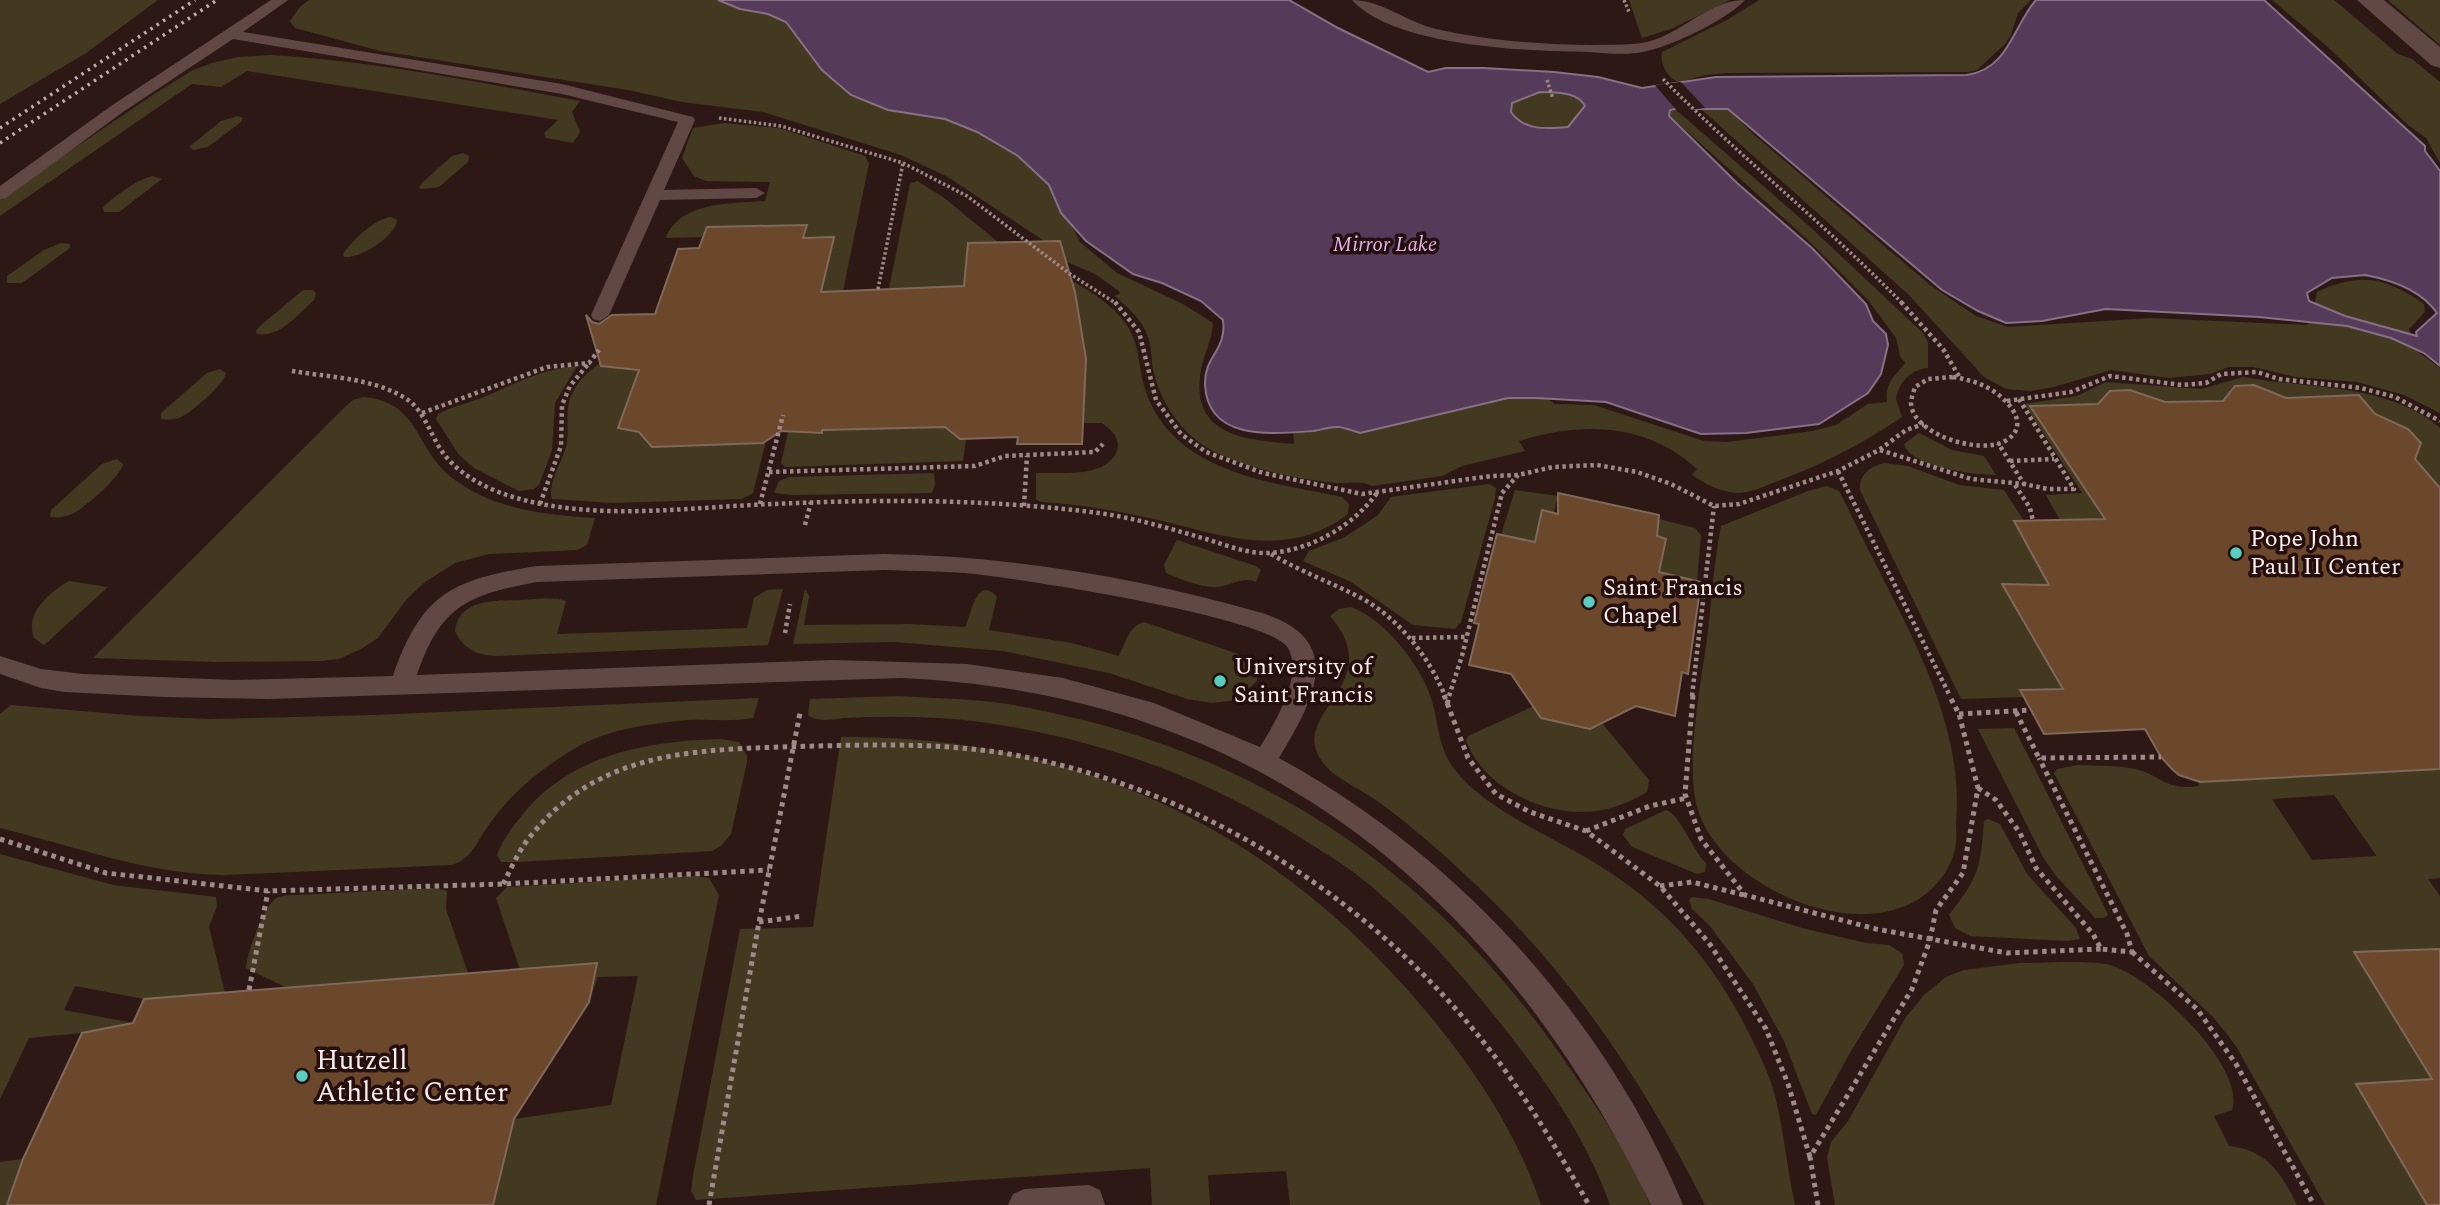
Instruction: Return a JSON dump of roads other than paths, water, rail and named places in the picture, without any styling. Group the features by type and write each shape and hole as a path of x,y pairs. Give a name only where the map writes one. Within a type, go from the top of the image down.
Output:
{"main road":[{"path":"2369,0 2440,60"}],"lane":[{"path":"0,194 117,109 281,0"},
{"path":"1359,0 1379,14 1419,29 1493,43 1635,49 1675,36 1738,0"},
{"path":"230,34 573,91 687,120 600,315"},
{"path":"652,195 756,193"},
{"path":"402,685 426,625 442,607 463,594 510,578 537,573 875,563 973,566 1051,576 1185,602 1266,624 1291,635 1300,648 1304,667 1300,687 1293,710 1265,760"},
{"path":"0,665 52,681 152,687 344,689 791,671 961,672 1046,684 1117,701 1202,730 1265,760 1315,788 1397,846 1478,923 1547,1004 1586,1057 1667,1205"},
{"path":"1024,1205 1089,1200 1089,1205"}],"water":[{"name":"Mirror Lake","path":"718,0 1289,0 1338,28 1428,72 1446,68 1484,68 1554,72 1598,77 1642,88 1716,77 1967,75 1981,71 2001,55 2036,0 2264,0 2425,146 2425,151 2440,171 2440,366 2424,353 2391,338 2347,326 2259,317 2106,309 2042,321 2006,323 1978,311 1942,290 1728,109 1675,109 1670,110 1669,116 1737,183 1812,248 1866,304 1873,321 1886,334 1888,345 1881,374 1868,393 1819,424 1746,433 1701,434 1606,402 1536,398 1508,398 1360,433 1336,427 1279,433 1244,430 1229,425 1217,416 1209,403 1206,375 1222,339 1223,320 1201,301 1162,283 1133,274 1086,241 1061,213 1049,185 1018,156 977,132 945,119 888,110 851,95 822,70 786,22 768,14 740,9","holes":["1540,92 1571,95 1585,106 1568,127 1544,128 1522,123 1511,112 1512,103","2365,275 2405,287 2423,298 2437,313 2416,332 2417,336 2345,316 2309,301 2307,293 2332,278"]}],"railway":[{"path":"0,128 195,0"},
{"path":"0,143 217,0"}],"place":[{"name":"Pope John Paul II Center","path":"2236,553"},
{"name":"Saint Francis Chapel","path":"1589,602"},
{"name":"University of Saint Francis","path":"1220,681"},
{"name":"Hutzell Athletic Center","path":"302,1076"}]}
